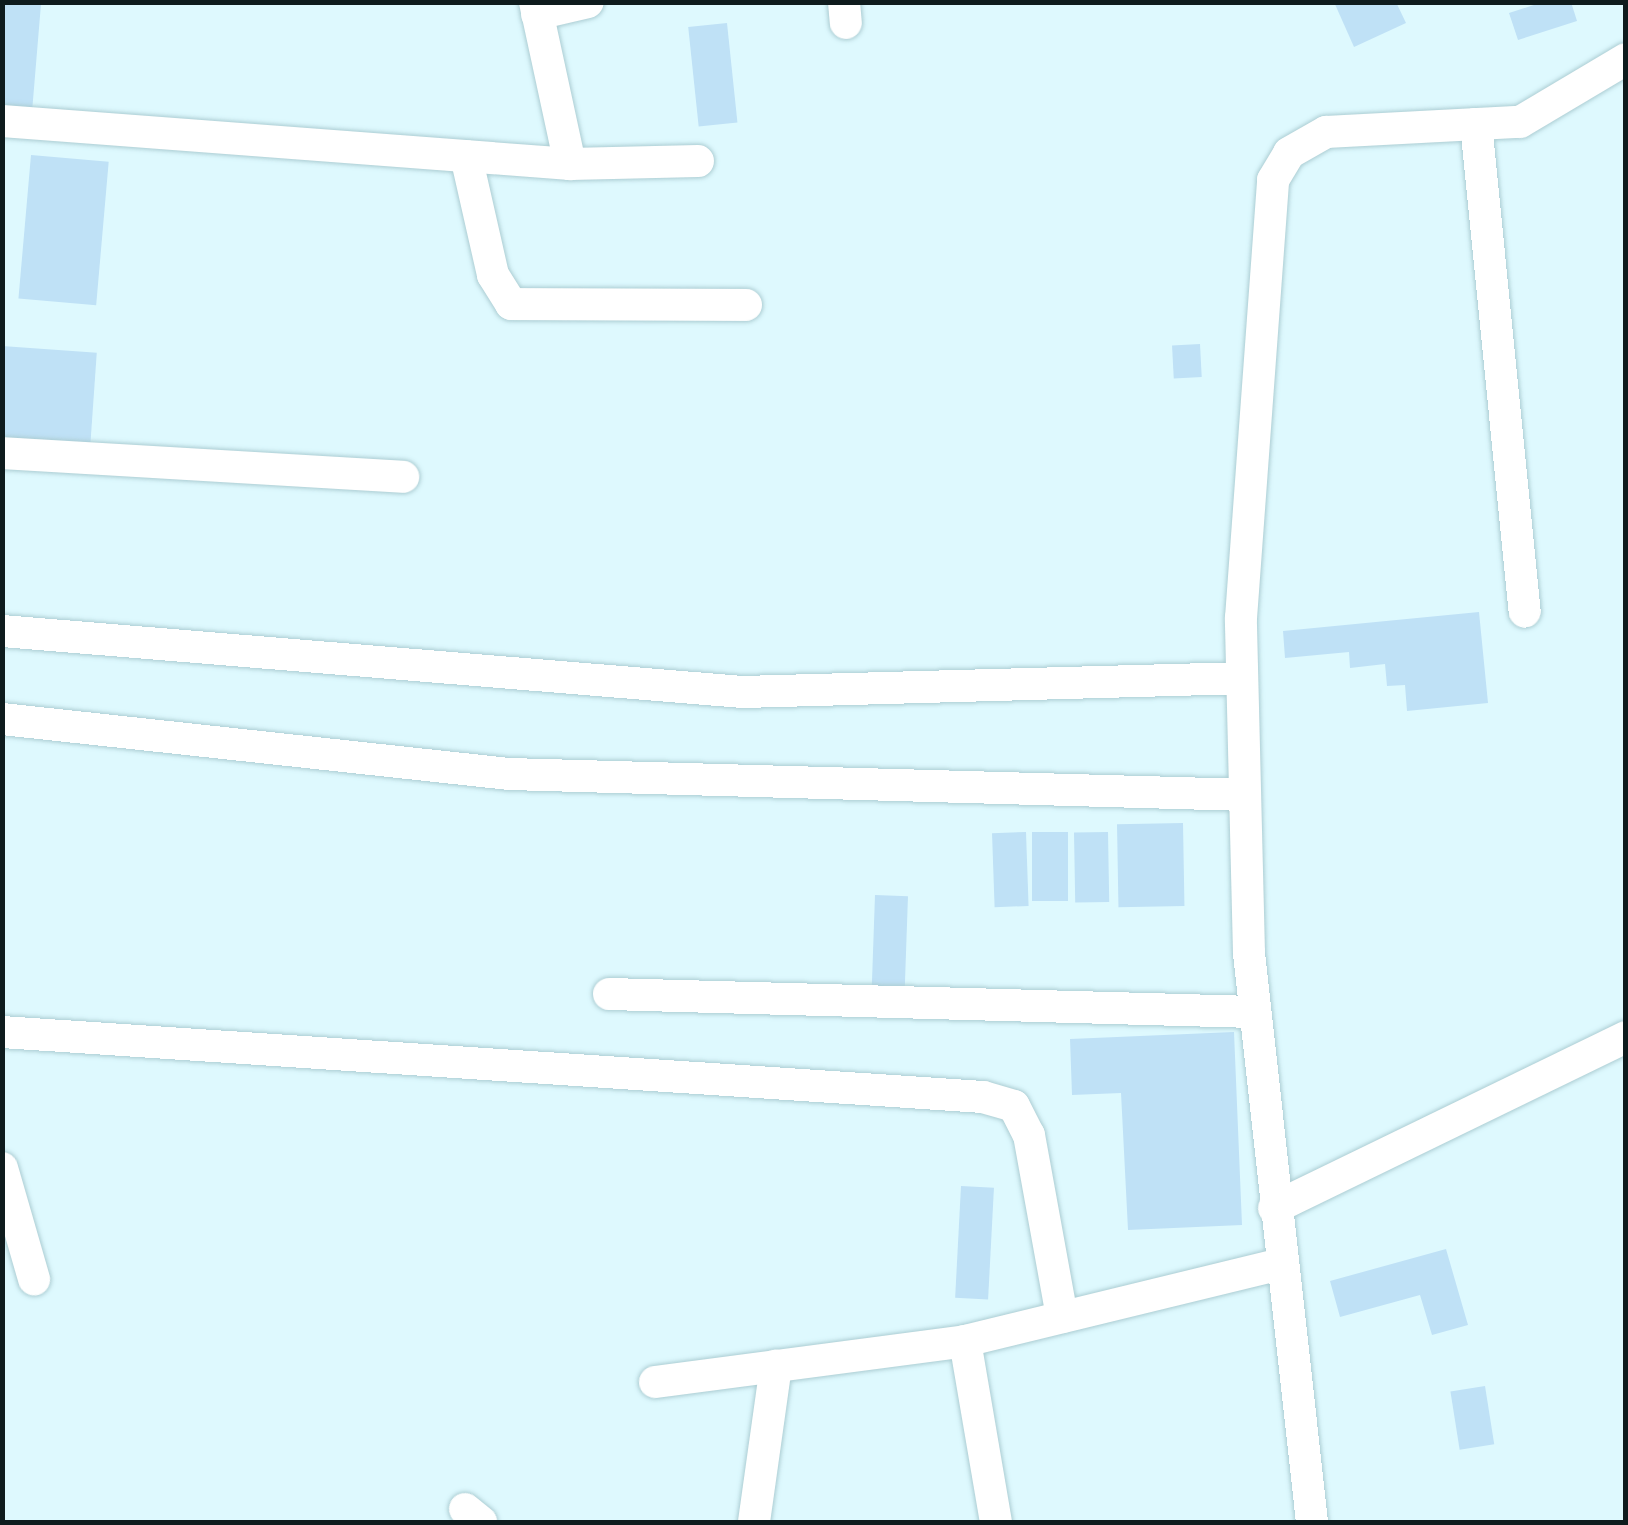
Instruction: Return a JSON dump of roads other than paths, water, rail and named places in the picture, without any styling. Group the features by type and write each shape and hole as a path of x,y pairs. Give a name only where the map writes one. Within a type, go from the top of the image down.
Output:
{"street":[{"path":"570,164 536,8 588,2"},
{"path":"1312,1522 1280,1264 1255,1012 1245,795 1242,678 1273,180 1289,152 1326,132 1520,122 1565,103 1626,59"},
{"path":"2,121 570,164 698,161"},
{"path":"1476,124 1525,612"},
{"path":"466,156 494,274 511,304 746,305"},
{"path":"2,452 403,477"},
{"path":"2,631 743,692 1242,678"},
{"path":"2,718 509,774 1245,795"},
{"path":"609,994 1255,1012"},
{"path":"2,1032 983,1097 1014,1106 1029,1135 1062,1317"},
{"path":"1274,1208 1626,1037"},
{"path":"2,1168 34,1279"},
{"path":"655,1382 965,1340 1280,1264"},
{"path":"965,1340 996,1522"},
{"path":"754,1522 776,1366"}]}
